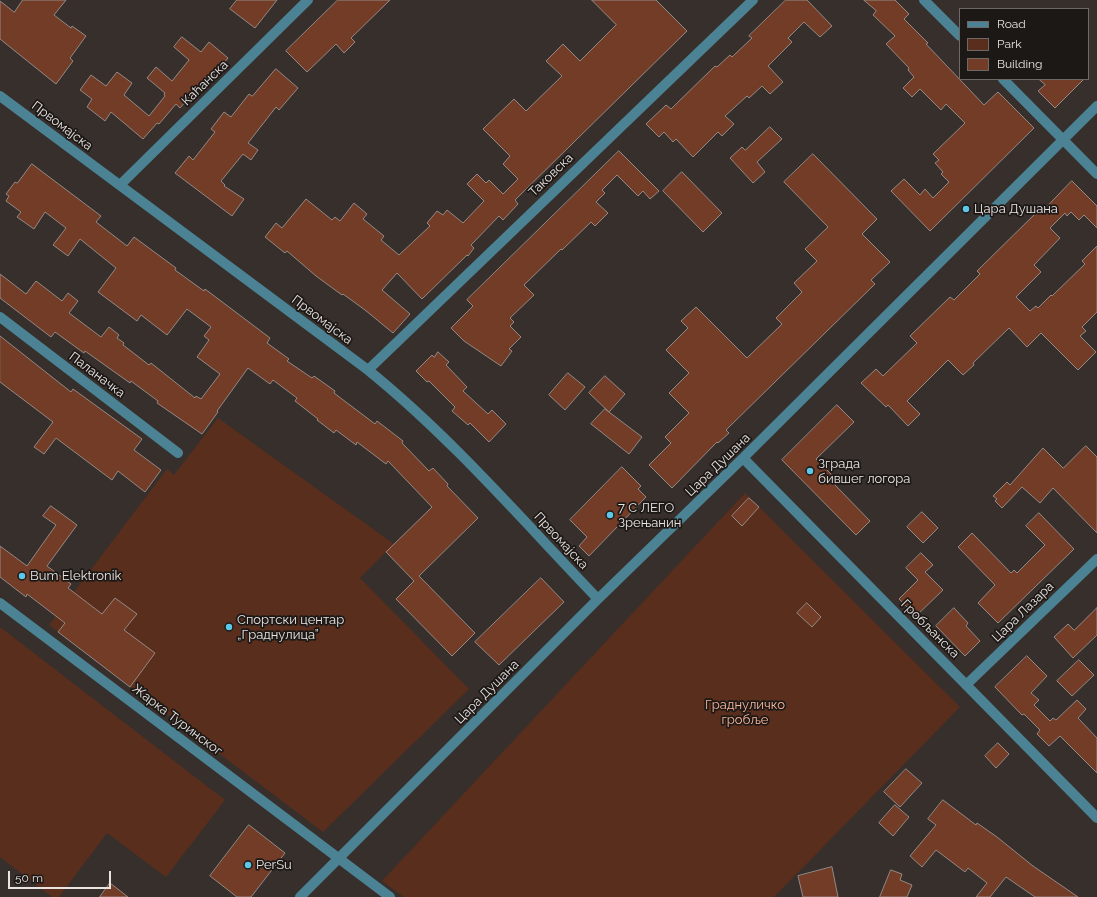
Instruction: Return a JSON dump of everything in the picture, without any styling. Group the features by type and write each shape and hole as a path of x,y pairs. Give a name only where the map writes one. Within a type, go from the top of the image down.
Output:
{"street":[{"name":"Каћанска","path":"120,185 308,0"},
{"name":"Таковска","path":"368,370 753,0"},
{"path":"924,0 959,35"},
{"path":"1004,80 1097,174"},
{"name":"Првомајска","path":"0,96 368,370 396,393 477,471 598,599"},
{"name":"Цара Душана","path":"300,897 598,599 743,458 1097,106"},
{"name":"Паланачка","path":"0,317 178,453"},
{"name":"Гробљанска","path":"743,458 1097,818"},
{"name":"Цара Лазара","path":"966,684 1097,559"},
{"name":"Жарка Туринског","path":"0,603 390,897"}],"green space":[{"name":"Спортски центар „Граднулица”","path":"218,418 394,544 360,578 469,689 323,832 49,625 167,469 174,475"},
{"name":"Граднуличко гробље","path":"745,493 960,707 774,897 404,897 382,881"},
{"path":"0,627 225,800 166,877 107,833 59,897 52,897 0,857"}],"building":[{"path":"23,0 66,0 54,15 71,28 72,26 86,36 70,58 73,61 56,84 0,39 0,1 14,12"},
{"path":"237,0 277,0 255,28 230,9"},
{"path":"338,0 390,0 351,38 355,42 344,53 336,44 307,72 286,51"},
{"path":"592,0 656,0 687,31 515,200 518,204 503,220 499,216 471,245 474,248 468,256 467,255 422,299 397,273 382,290 410,314 393,333 365,310 316,276 287,251 285,253 265,237 276,223 282,228 306,199 332,220 335,217 340,221 354,203 367,214 363,219 384,236 381,240 399,255 430,226 427,223 437,211 443,215 447,210 463,223 484,201 467,184 477,174 486,183 489,180 503,194 518,179 503,164 510,156 483,129 514,99 526,111 562,76 546,61 563,44 580,61 616,25"},
{"path":"786,0 807,0 832,26 820,37 804,22 788,38 792,42 768,66 783,82 770,94 762,86 749,98 747,96 725,116 734,124 722,136 718,132 693,157 676,139 673,142 664,132 659,137 646,124 666,105 671,109 715,66 717,67 730,55 732,57 752,38 749,36"},
{"path":"864,0 895,0 909,14 904,19 928,43 926,44 959,80 984,105 998,92 1034,128 930,231 891,191 904,179 920,195 925,189 933,198 949,182 941,174 943,172 935,163 939,160 933,154 965,123 946,104 941,110 920,89 912,97 903,88 914,77 908,70 909,68 886,44 895,36 873,15 876,11"},
{"path":"182,37 201,52 209,42 228,58 212,78 208,75 180,108 176,104 159,124 157,123 143,139 111,112 105,121 87,107 92,99 80,90 91,75 106,86 117,72 132,83 124,95 149,116 165,96 165,93 147,78 156,67 172,81 189,60 174,47"},
{"path":"276,69 298,88 279,110 276,107 248,143 258,150 251,160 243,154 221,181 225,185 224,186 244,199 232,216 175,173 189,156 193,160 215,132 211,129 224,112 231,117 249,94 252,96"},
{"path":"1040,80 1083,80 1055,108 1038,91 1045,85"},
{"path":"770,127 782,139 757,162 765,172 753,183 730,158 742,147 745,150"},
{"path":"619,151 659,191 650,199 643,191 638,196 617,175 602,190 605,193 596,202 608,213 595,226 591,222 524,285 534,295 510,318 514,322 510,326 521,337 509,349 512,351 501,366 464,341 451,328 473,306 467,300"},
{"path":"813,154 877,219 862,234 890,262 871,280 875,284 726,430 729,433 718,443 717,442 672,488 649,465 671,443 665,437 689,413 669,393 689,373 666,350 688,328 681,321 696,307 747,358 782,324 776,318 802,292 794,283 817,261 805,249 828,227 784,182"},
{"path":"32,164 101,216 96,222 127,246 134,237 176,268 175,270 204,291 205,289 270,338 267,343 289,359 287,361 312,378 314,376 375,424 377,421 403,441 402,443 429,471 433,468 448,484 447,486 478,518 419,576 475,633 452,656 396,599 414,581 386,552 432,507 388,461 386,464 357,442 356,445 336,430 334,433 295,401 297,398 273,380 270,384 248,368 202,434 157,403 158,401 131,381 130,383 55,332 51,337 0,298 0,274 26,294 36,281 62,301 68,293 78,301 69,313 101,337 109,327 119,335 117,338 124,343 123,345 149,365 151,363 195,398 196,396 201,399 220,374 197,357 209,340 204,336 211,327 187,309 167,335 141,315 137,321 98,292 116,268 80,239 68,256 53,245 66,228 45,212 34,229 17,217 21,212 6,201 9,196 6,194"},
{"path":"682,172 722,213 703,232 663,191"},
{"path":"1072,181 1097,206 1097,228 1084,215 1079,220 1071,212 1067,216 1065,213 1050,228 1060,238 1034,265 1041,272 1016,297 1030,311 1036,306 1038,308 1085,264 1082,261 1097,246 1097,312 1082,327 1086,331 1080,336 1096,352 1078,370 1041,333 1027,347 1009,328 973,363 974,365 963,375 948,360 907,401 920,414 908,426 888,405 886,407 861,383 876,369 883,376 917,343 910,336 950,297 954,300 980,274 977,271 1041,208 1043,210"},
{"path":"0,336 71,392 73,389 142,439 134,450 161,470 145,492 118,471 112,480 56,438 44,454 34,447 53,422 0,382"},
{"path":"438,352 449,362 446,365 467,387 463,391 488,414 492,410 506,424 489,442 470,423 468,425 452,411 455,407 429,381 427,382 416,371 432,355 434,357"},
{"path":"568,373 585,387 565,410 549,395"},
{"path":"605,376 625,394 609,412 589,393"},
{"name":"Зграда бившег логора","path":"837,405 854,422 816,459 838,481 835,485 870,521 856,535 782,460"},
{"path":"605,409 642,437 629,454 591,424"},
{"path":"1086,446 1097,457 1097,533 1053,488 1040,503 1022,487 1002,508 995,501 997,499 993,496 1007,482 1010,485 1043,448 1063,468"},
{"name":"7 С ЛЕГО Зрењанин","path":"622,467 641,486 638,489 646,497 589,556 579,546 587,537 570,520"},
{"path":"749,498 759,507 742,526 732,516"},
{"path":"51,506 77,525 47,566 71,584 68,588 102,614 115,598 137,614 124,630 155,653 130,687 58,632 65,623 27,594 26,597 0,577 0,546 27,566 56,525 43,516"},
{"path":"922,512 938,528 923,543 907,527"},
{"path":"1039,513 1074,549 998,623 978,603 995,585 958,547 972,533 1011,573 1014,570 1017,573 1045,545 1026,526"},
{"path":"921,553 933,565 925,572 943,590 916,616 899,599 918,580 906,568"},
{"path":"541,578 564,602 499,665 475,642"},
{"path":"807,603 821,617 812,627 797,613"},
{"path":"954,608 968,623 966,626 980,641 965,656 936,626"},
{"path":"1097,608 1097,635 1073,658 1054,637 1068,624 1074,630"},
{"path":"1027,656 1047,676 1031,693 1039,700 1034,705 1050,721 1053,718 1056,720 1077,700 1086,709 1078,718 1097,738 1097,773 1060,736 1049,746 1037,734 1040,730 1024,714 1022,715 995,687"},
{"path":"1079,660 1094,675 1072,696 1057,681"},
{"path":"998,743 1009,754 996,768 985,756"},
{"path":"906,769 922,783 900,807 884,792"},
{"path":"943,800 976,825 977,823 997,837 1033,866 1078,897 1035,897 1006,877 990,897 976,897 987,883 968,868 965,872 936,850 922,867 910,856 936,825 928,819"},
{"path":"895,805 909,817 893,836 879,823"},
{"name":"PerSu","path":"249,825 285,853 251,897 237,897 210,876"},
{"path":"832,867 838,897 803,897 798,876"},
{"path":"891,870 902,874 900,880 912,885 907,897 880,897"},
{"path":"110,883 128,897 100,897"}],"place":[{"name":"Цара Душана","path":"966,209"},
{"name":"Зграда бившег логора","path":"810,471"},
{"name":"7 С ЛЕГО Зрењанин","path":"610,515"},
{"name":"Bum Elektronik","path":"22,576"},
{"name":"Спортски центар „Граднулица”","path":"229,627"},
{"name":"PerSu","path":"248,865"}]}
